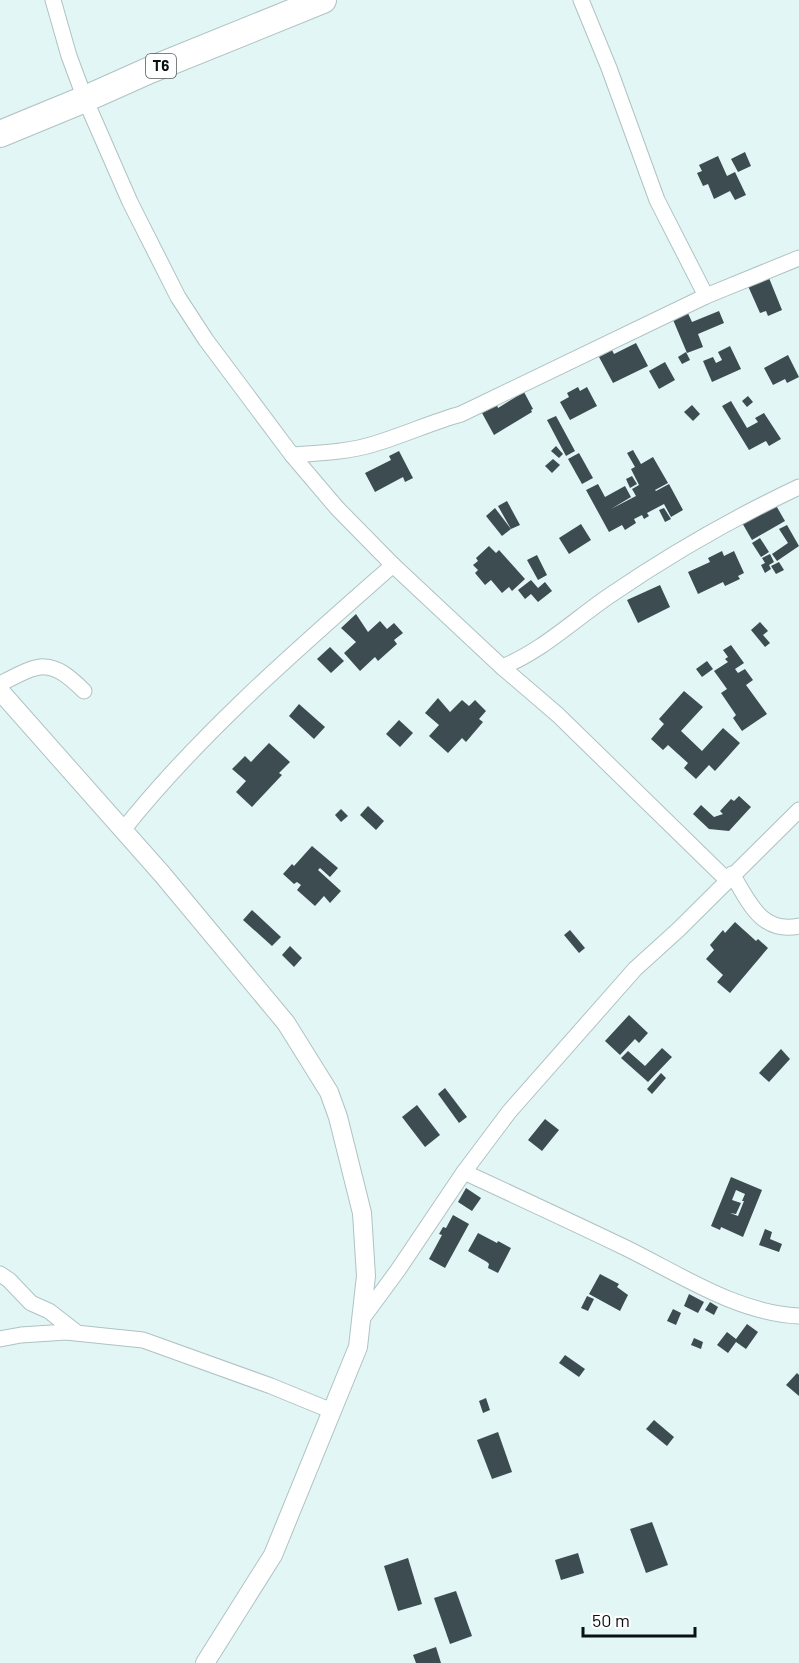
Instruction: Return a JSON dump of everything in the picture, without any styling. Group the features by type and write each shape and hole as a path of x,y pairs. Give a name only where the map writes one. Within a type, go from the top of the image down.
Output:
{"highway":[{"name":"T6","path":"0,134 323,0"}],"street":[{"path":"53,0 69,56 85,99 130,202 178,297 206,340 292,455 337,508 393,565 502,667 558,715 729,877 765,921 774,927 799,926"},
{"path":"581,0 609,68 657,200 706,296"},
{"path":"292,455 323,453 373,444 431,422 461,414 706,296 799,258"},
{"path":"502,667 530,654 608,597 688,545 762,504 799,487"},
{"path":"123,830 154,791 252,691 393,565"},
{"path":"0,684 45,665 69,676 84,691"},
{"path":"0,691 162,874 286,1023 328,1092 338,1117 362,1213 366,1276 358,1347 273,1554 205,1663"},
{"path":"362,1319 464,1172 509,1112 635,969 678,930 799,810"},
{"path":"464,1172 625,1247 732,1301 779,1315 799,1316"},
{"path":"0,1274 31,1303 49,1311 76,1332"},
{"path":"0,1339 21,1335 76,1332 143,1340 271,1386 332,1411"}],"building":[{"path":"745,152 751,166 738,172 731,159"},
{"path":"718,156 727,176 735,172 746,195 735,200 730,191 714,199 708,184 703,186 697,173 702,171 699,165"},
{"path":"769,278 782,310 768,316 766,311 760,313 748,286"},
{"path":"686,309 692,322 719,311 724,323 698,334 703,347 687,353 671,315"},
{"path":"636,343 648,366 613,383 599,357 612,350 614,354"},
{"path":"730,346 741,369 712,382 703,361 713,357 716,363 722,360 718,352"},
{"path":"686,352 690,360 682,364 678,357"},
{"path":"788,355 799,377 787,383 785,379 773,385 764,368"},
{"path":"665,362 675,380 659,389 649,371"},
{"path":"578,387 580,391 587,387 597,406 570,420 560,402 569,397 567,393"},
{"path":"524,392 533,409 532,412 494,435 482,413 497,405 498,408"},
{"path":"748,396 753,402 747,407 742,401"},
{"path":"731,401 747,428 758,422 755,418 764,413 781,439 769,446 766,441 749,450 722,406"},
{"path":"692,405 700,414 693,421 684,412"},
{"path":"556,416 575,451 566,456 547,420"},
{"path":"556,446 563,454 559,458 551,451"},
{"path":"633,450 641,464 653,457 668,483 655,490 669,484 683,510 671,517 664,504 647,513 649,516 644,519 642,515 634,519 636,523 625,530 622,525 609,532 586,490 598,484 605,497 625,486 631,497 611,509 636,496 632,489 639,485 631,469 635,467 627,453"},
{"path":"399,451 413,478 405,482 403,477 375,492 365,473 391,460 389,456"},
{"path":"579,453 593,478 582,484 568,459"},
{"path":"553,459 560,465 552,473 545,466"},
{"path":"632,476 637,484 630,488 626,479"},
{"path":"507,501 520,525 511,529 498,506"},
{"path":"774,502 785,521 752,540 741,521"},
{"path":"495,508 511,529 502,536 486,516"},
{"path":"664,508 671,519 665,522 659,510"},
{"path":"581,524 591,540 569,554 559,538"},
{"path":"787,525 799,546 777,561 772,554 788,543 779,529"},
{"path":"760,538 769,552 761,557 752,543"},
{"path":"489,546 496,553 499,550 525,579 512,591 509,587 502,593 491,580 485,585 475,573 478,570 473,565 478,561 476,558"},
{"path":"722,551 724,556 734,551 744,573 738,576 740,579 725,586 723,582 698,594 688,572 710,562 708,558"},
{"path":"770,554 774,562 769,565 771,569 765,573 761,565 765,563 762,558"},
{"path":"537,555 547,575 538,580 527,560"},
{"path":"779,562 784,570 776,574 771,566"},
{"path":"531,580 538,588 545,582 552,591 538,602 531,594 525,599 518,590"},
{"path":"660,585 670,607 638,623 627,600"},
{"path":"356,614 368,632 380,621 387,629 394,623 403,633 394,640 397,644 378,661 375,657 360,671 344,653 356,642 341,628"},
{"path":"760,622 768,631 763,635 770,643 765,647 751,630"},
{"path":"731,645 744,663 735,669 738,673 745,669 753,680 746,685 767,714 742,731 733,718 736,715 721,693 727,689 714,671 728,662 725,659 728,657 723,650"},
{"path":"330,647 344,661 331,673 317,659"},
{"path":"707,661 713,669 702,677 696,669"},
{"path":"684,691 703,707 681,731 702,751 723,728 740,743 715,771 709,765 696,779 684,768 688,763 668,745 663,750 651,739 664,724 659,719"},
{"path":"438,698 450,712 462,700 469,706 475,700 486,711 479,719 483,722 466,742 462,738 448,753 429,736 439,725 425,713"},
{"path":"299,704 325,727 314,739 289,716"},
{"path":"399,720 413,733 400,747 386,734"},
{"path":"269,743 290,762 279,773 282,775 252,807 236,792 246,781 232,769 245,756 251,762"},
{"path":"739,796 751,807 729,831 709,829 693,814 701,805 714,817 723,814 720,811 731,799 734,801"},
{"path":"368,806 384,821 376,830 360,815"},
{"path":"341,809 348,816 341,822 335,815"},
{"path":"312,846 338,868 330,877 320,868 318,870 341,891 330,903 324,896 315,906 297,890 301,885 297,882 294,884 283,874 292,864 294,866"},
{"path":"252,910 281,937 272,946 243,920"},
{"path":"735,922 756,941 758,939 768,948 730,993 717,982 723,975 706,959 714,950 710,945 723,930 725,933"},
{"path":"570,930 585,948 579,953 564,935"},
{"path":"290,946 302,958 294,967 282,955"},
{"path":"629,1015 648,1033 639,1043 635,1039 620,1055 605,1041"},
{"path":"662,1048 672,1057 648,1082 621,1058 628,1051 645,1066"},
{"path":"781,1049 790,1059 769,1082 759,1073"},
{"path":"661,1073 666,1078 652,1094 647,1089"},
{"path":"445,1088 467,1117 459,1123 438,1094"},
{"path":"417,1105 440,1135 425,1147 402,1117"},
{"path":"545,1119 559,1130 542,1151 528,1140"},
{"path":"731,1177 762,1190 743,1237 721,1227 720,1230 711,1226","holes":["736,1190 745,1194 738,1216 730,1213 736,1214 741,1203 732,1200"]},
{"path":"466,1188 481,1198 472,1211 458,1202"},
{"path":"453,1215 469,1224 445,1268 429,1259 442,1235 439,1234 443,1227 446,1228"},
{"path":"765,1229 772,1232 770,1239 782,1244 779,1252 759,1245"},
{"path":"478,1233 511,1248 498,1273 488,1268 487,1262 468,1251"},
{"path":"600,1274 619,1284 617,1287 628,1295 620,1311 589,1294"},
{"path":"689,1294 704,1302 698,1313 684,1306"},
{"path":"587,1296 594,1299 588,1311 581,1308"},
{"path":"710,1302 718,1307 714,1315 705,1310"},
{"path":"673,1309 681,1313 676,1325 667,1321"},
{"path":"747,1324 758,1332 746,1349 736,1342 728,1353 717,1345 727,1332 736,1339"},
{"path":"694,1338 703,1342 701,1349 691,1345"},
{"path":"565,1355 585,1369 579,1377 559,1363"},
{"path":"797,1373 799,1375 799,1396 786,1385"},
{"path":"486,1398 490,1410 483,1413 479,1401"},
{"path":"654,1420 674,1437 667,1446 646,1429"},
{"path":"498,1432 512,1472 492,1479 477,1440"},
{"path":"652,1522 668,1565 646,1573 630,1529"},
{"path":"578,1553 584,1573 561,1580 555,1560"},
{"path":"408,1558 422,1604 398,1611 384,1566"},
{"path":"456,1591 472,1636 450,1644 434,1598"},
{"path":"436,1647 441,1663 416,1663 413,1655"}]}
